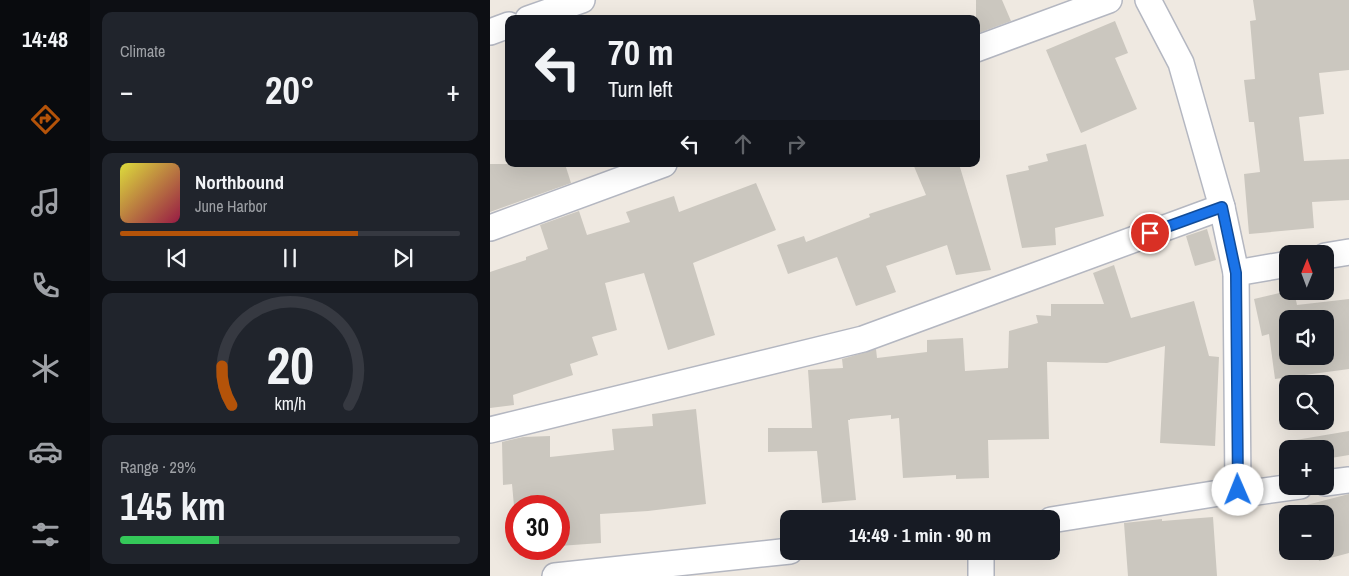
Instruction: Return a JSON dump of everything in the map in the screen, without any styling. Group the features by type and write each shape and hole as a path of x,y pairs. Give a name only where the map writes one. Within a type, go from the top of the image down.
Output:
{"street":[{"path":"539,15 582,0"},
{"path":"980,48 1109,0"},
{"path":"1148,0 1181,63 1222,207 1236,273 1238,490"},
{"path":"490,32 505,26"},
{"path":"490,228 656,167"},
{"path":"490,430 863,339 1222,207"},
{"path":"1334,254 1349,252"},
{"path":"1236,273 1279,266"},
{"path":"1334,482 1349,480"},
{"path":"1060,519 1238,490 1257,492 1279,489"},
{"path":"555,576 780,552"},
{"path":"981,560 981,576"}],"building":[{"path":"976,0 1002,0 1011,21 980,33 980,15 976,15"},
{"path":"1253,0 1349,0 1349,70 1319,73 1324,114 1299,117 1304,161 1349,159 1349,200 1312,202 1314,228 1249,234 1244,174 1260,172 1254,122 1249,122 1244,80 1255,79 1250,21 1256,20"},
{"path":"1115,21 1128,53 1115,58 1137,109 1081,133 1046,50"},
{"path":"1086,144 1104,216 1055,228 1056,245 1022,248 1006,175 1029,170 1028,166 1048,161 1046,154"},
{"path":"490,164 505,164 505,167 566,167 571,183 490,212"},
{"path":"914,167 960,167 991,270 956,275 947,245 886,266 896,292 856,306 837,257 788,274 777,245 804,236 806,242 870,217 869,214 926,195"},
{"path":"756,183 776,230 693,263 715,335 668,350 644,273 605,283 617,330 592,337 598,355 570,364 573,375 513,395 514,405 490,408 490,272 526,260 526,257 548,249 540,225 579,211 587,235 630,222 626,212 674,196 679,212"},
{"path":"1207,229 1216,260 1195,266 1186,236"},
{"path":"1114,265 1131,318 1194,301 1209,356 1219,357 1215,446 1160,443 1165,346 1107,363 1047,362 1049,439 988,440 989,478 956,479 956,475 903,478 899,418 891,419 891,415 848,420 856,500 822,503 817,451 768,452 768,428 812,428 808,370 843,368 842,359 876,349 877,358 927,352 927,340 963,338 965,371 1008,368 1009,331 1038,323 1036,315 1051,316 1051,304 1104,304 1093,273"},
{"path":"1279,293 1279,300 1296,300 1297,305 1349,299 1349,369 1305,375 1279,375 1279,378 1275,379 1269,334 1262,336 1254,299"},
{"path":"696,409 706,504 648,511 600,514 601,543 570,545 570,495 513,495 512,484 503,485 502,442 523,437 550,436 550,457 614,450 612,429 653,426 652,414"},
{"path":"1349,431 1349,455 1334,458 1334,440 1296,440"},
{"path":"1349,494 1349,553 1334,557 1334,505 1307,505"},
{"path":"1213,517 1217,576 1128,576 1124,523"}],"route":[{"path":"1150,233 1222,207 1236,273 1238,490"}]}
